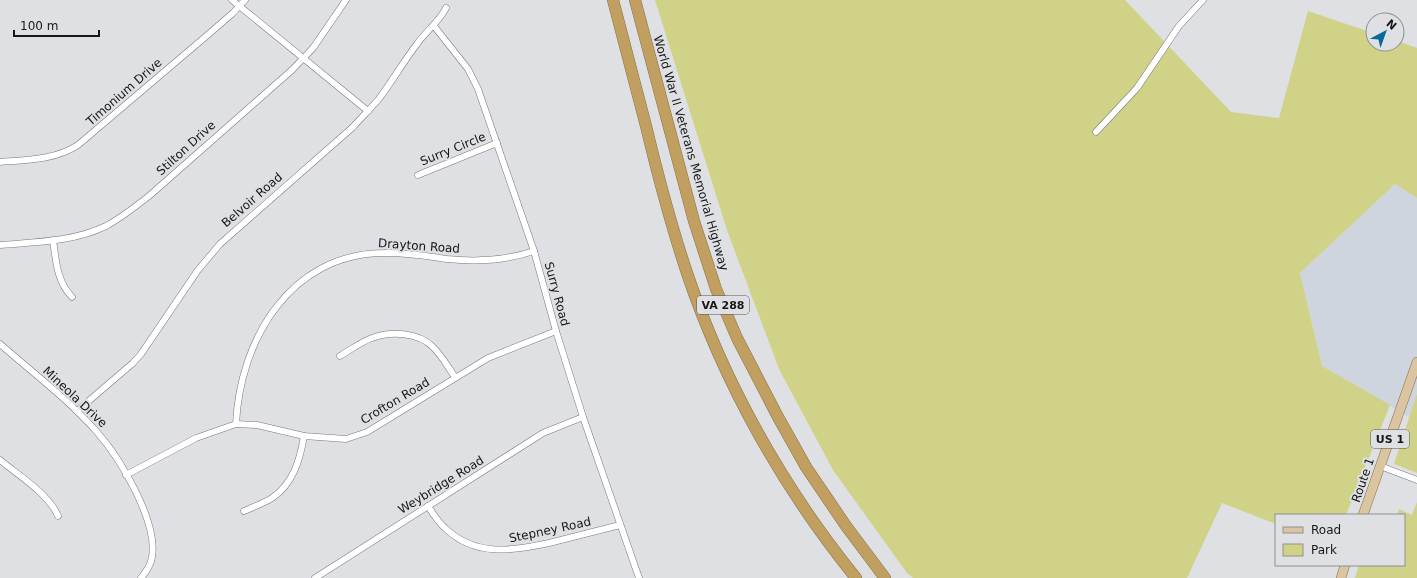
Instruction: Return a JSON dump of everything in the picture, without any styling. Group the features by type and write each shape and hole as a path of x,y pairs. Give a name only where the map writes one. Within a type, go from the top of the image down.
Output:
{"highway":[{"name":"VA 288","path":"613,0 660,183 680,250 712,337 747,413 773,458 807,512 856,578"},
{"name":"World War II Veterans Memorial Highway","path":"635,0 694,221 716,288 737,338 774,411 806,467 842,520 885,578"}],"main road":[{"name":"Route 1","path":"1363,514 1417,362"},
{"path":"1341,578 1345,566"}],"street":[{"path":"232,0 368,111"},
{"name":"Timonium Drive","path":"0,162 53,156 69,151 204,38 245,0"},
{"name":"Stilton Drive","path":"0,245 78,236 108,225 128,212 292,70 328,28 346,0"},
{"path":"1096,132 1138,88 1179,26 1203,0"},
{"name":"Belvoir Road","path":"77,411 133,363 141,354 198,270 220,244 353,127 368,111 417,44 438,21 446,8"},
{"name":"Surry Road","path":"434,26 468,69 478,89 534,251 556,331 583,417 639,578"},
{"name":"Surry Circle","path":"418,175 497,143"},
{"path":"53,240 60,280 67,292 72,297"},
{"name":"Drayton Road","path":"236,424 243,376 259,334 270,317 291,291 303,280 320,269 346,259 371,253 406,254 446,259 476,260 514,256 534,251"},
{"name":"Crofton Road","path":"126,474 196,438 236,424 257,425 304,436 346,439 367,432 488,358 556,331"},
{"path":"340,356 373,338 394,334 405,334 422,339 430,344 455,377"},
{"name":"Mineola Drive","path":"0,344 77,411 105,441 126,474 144,511 152,538 152,558 147,570 141,578"},
{"name":"Weybridge Road","path":"315,578 543,433 583,417"},
{"path":"244,511 271,499 285,486 295,471 304,436"},
{"path":"0,460 47,499 55,509 58,516"},
{"path":"1380,466 1417,480"},
{"name":"Stepney Road","path":"428,506 438,521 452,534 469,543 489,549 508,550 542,544 620,525"}],"shaded area":[{"path":"1395,184 1417,198 1417,393 1409,417 1322,366 1300,273"}],"green space":[{"path":"655,0 1125,0 1231,112 1279,118 1308,11 1365,30 1365,52 1405,52 1405,44 1417,48 1417,198 1395,184 1300,273 1322,366 1390,405 1346,514 1275,514 1275,524 1222,503 1187,578 913,578 907,573 833,470 779,369 727,230"},
{"path":"1417,393 1417,473 1394,464"},
{"path":"1417,502 1417,578 1355,578 1359,566 1405,566 1405,514 1397,514 1399,509 1412,515"}]}
